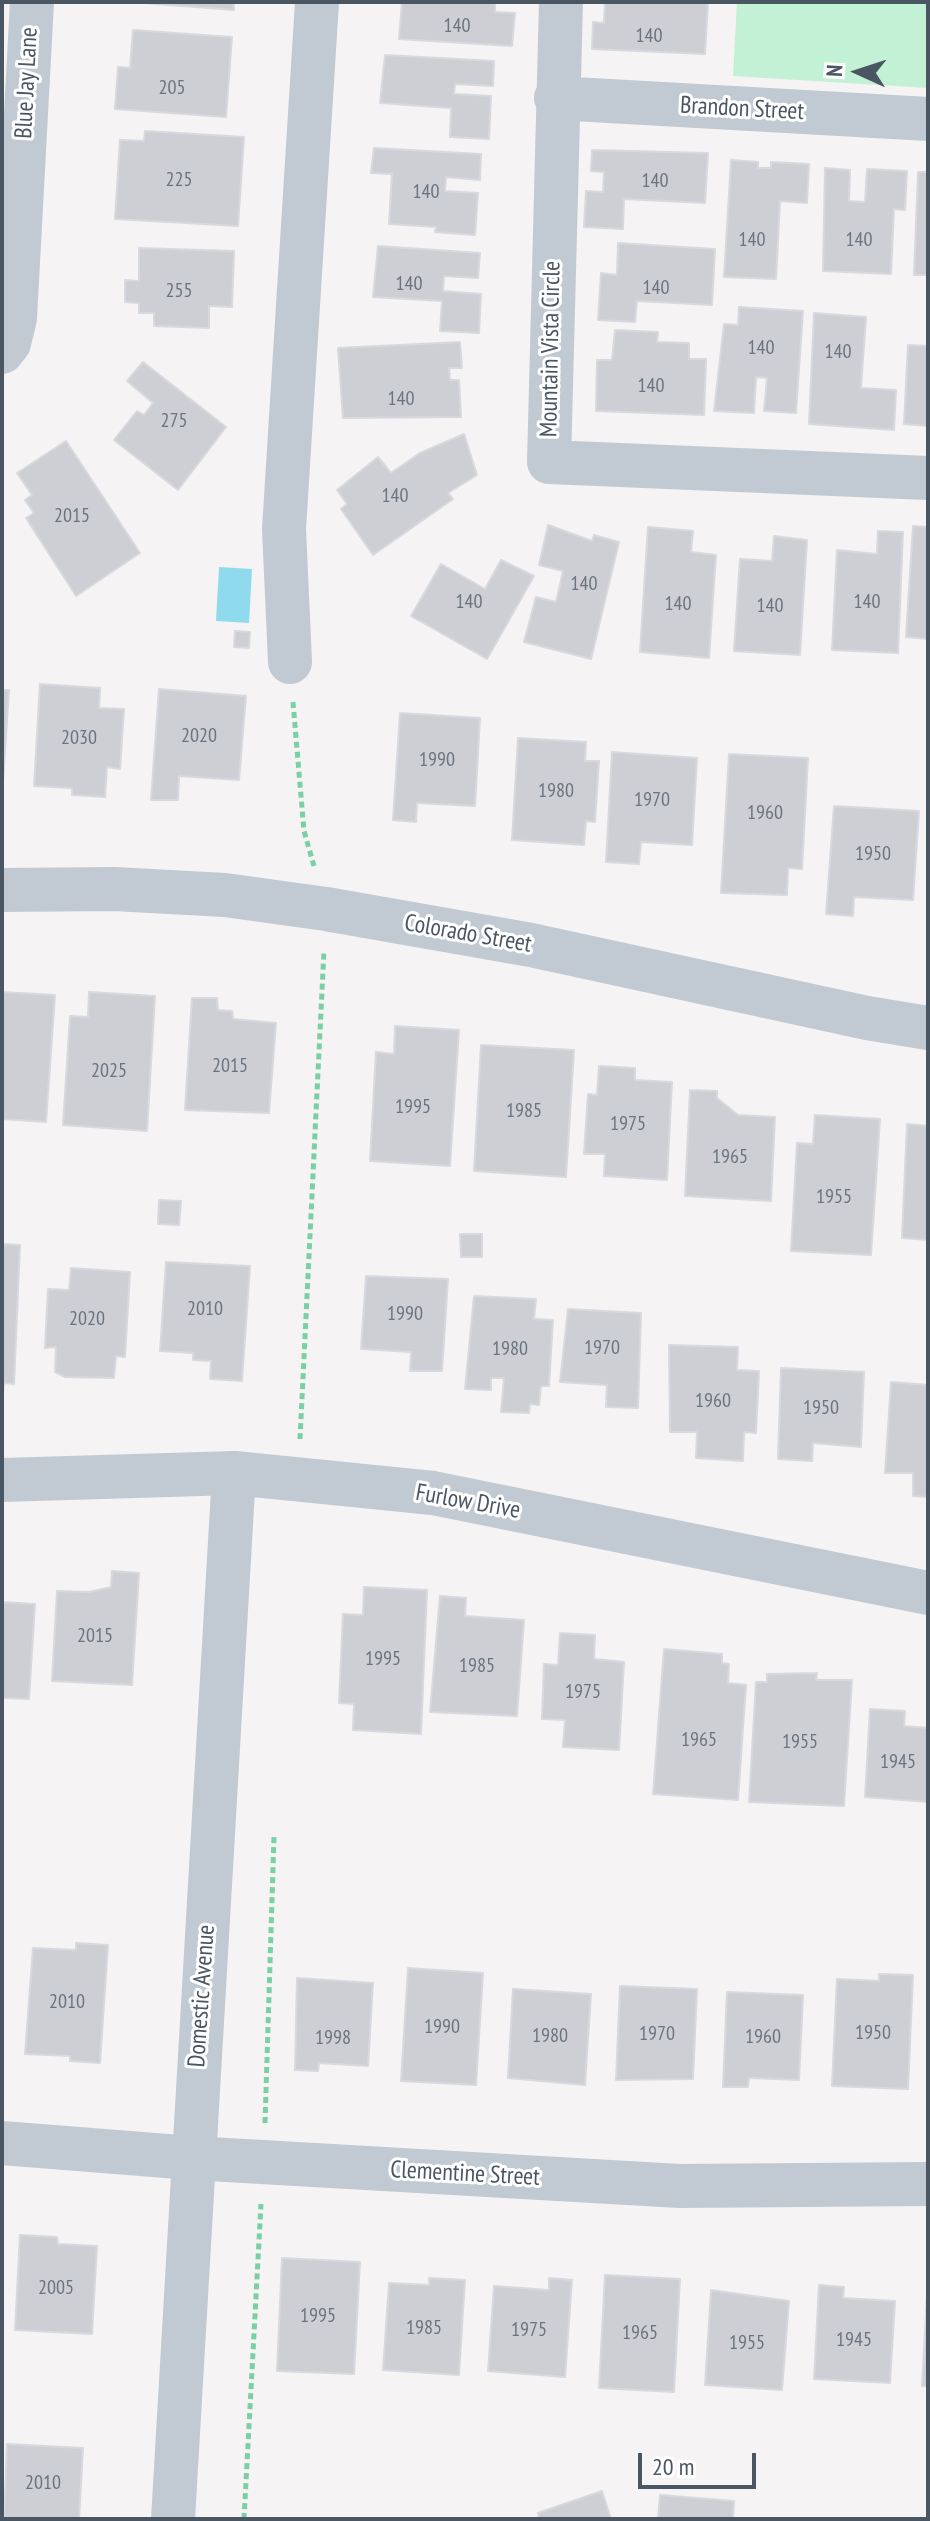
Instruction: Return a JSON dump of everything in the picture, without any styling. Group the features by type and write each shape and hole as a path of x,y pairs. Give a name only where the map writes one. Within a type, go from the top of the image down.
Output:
{"street":[{"name":"Blue Jay Lane","path":"2,352 9,343 15,318 32,2"},
{"path":"290,662 284,529 317,2"},
{"name":"Mountain Vista Circle","path":"561,2 556,98 549,462 928,478"},
{"name":"Brandon Street","path":"556,98 928,119"},
{"name":"Colorado Street","path":"2,890 114,889 225,895 326,909 531,945 852,1015 928,1028"},
{"name":"Furlow Drive","path":"2,1480 234,1473 433,1493 928,1593"},
{"name":"Domestic Avenue","path":"173,2519 234,1473"},
{"name":"Clementine Street","path":"2,2143 192,2158 680,2186 928,2184"}],"path":[{"path":"290,662 304,831 326,909 298,1480"}],"green space":[{"path":"737,2 928,2 928,88 733,76"}],"water":[{"path":"219,567 252,569 249,623 216,621"}],"building":[{"path":"130,2 234,2 234,10"},
{"path":"402,2 495,2 495,12 515,13 512,46 399,39"},
{"path":"605,2 708,2 705,54 592,49 593,22 604,23"},
{"path":"133,30 232,37 226,117 115,109 118,67 130,68"},
{"path":"385,55 494,61 493,86 455,84 454,94 491,96 489,139 450,137 451,108 380,103"},
{"path":"145,131 244,137 238,226 115,219 120,140 144,141"},
{"path":"374,148 481,154 480,180 446,177 445,191 478,193 475,235 435,232 436,227 389,224 392,174 371,173"},
{"path":"592,150 708,153 705,203 624,199 623,229 584,227 586,191 603,192 604,172 591,171"},
{"path":"731,160 758,162 758,168 771,168 771,162 809,164 807,203 780,201 776,279 724,277"},
{"path":"825,168 850,170 849,201 865,202 867,169 907,171 905,210 894,209 891,274 823,271"},
{"path":"918,172 928,172 928,275 914,275"},
{"path":"618,243 715,249 712,305 637,301 635,322 598,320 601,273 617,275"},
{"path":"378,246 480,253 478,278 444,276 443,291 481,294 479,333 440,331 442,301 373,297"},
{"path":"139,248 234,251 232,307 209,306 209,328 154,326 154,313 139,313 139,303 125,302 125,280 139,281"},
{"path":"739,307 803,311 796,413 764,411 767,378 756,377 754,413 714,411 724,324 738,325"},
{"path":"814,313 866,317 861,388 896,390 894,430 809,424"},
{"path":"615,330 658,332 657,342 689,343 689,359 706,359 704,415 596,411 597,360 612,360"},
{"path":"460,342 462,368 449,368 450,380 459,380 461,417 343,418 338,348"},
{"path":"908,345 928,346 928,426 904,424"},
{"path":"143,362 226,427 178,490 114,440 137,411 144,415 153,403 127,381"},
{"path":"464,434 477,475 448,493 453,499 373,555 341,509 347,504 337,490 378,457 391,473 420,453"},
{"path":"66,441 140,553 76,596 26,518 34,513 25,500 32,495 17,473"},
{"path":"548,525 592,541 594,535 619,542 591,659 524,642 536,597 556,602 563,571 539,565"},
{"path":"913,526 928,527 928,639 906,637"},
{"path":"648,527 693,531 691,552 716,555 709,658 640,652"},
{"path":"878,531 903,532 898,653 832,650 837,550 877,554"},
{"path":"774,536 807,540 800,655 734,651 740,559 772,561"},
{"path":"501,560 534,576 487,659 411,616 441,564 485,589"},
{"path":"235,631 250,632 249,648 234,647"},
{"path":"40,684 100,688 99,708 124,709 120,769 107,767 105,797 72,795 72,788 34,786"},
{"path":"159,689 246,696 239,780 179,776 178,800 151,800"},
{"path":"2,690 9,690 3,782 2,782"},
{"path":"400,713 480,718 475,806 417,803 416,822 393,820"},
{"path":"518,738 586,742 585,761 599,761 595,822 586,821 584,845 512,840"},
{"path":"612,752 697,758 692,845 641,842 639,864 606,862"},
{"path":"729,754 808,758 802,869 788,868 787,895 721,893"},
{"path":"834,806 919,811 913,900 854,897 853,916 826,914"},
{"path":"2,992 55,995 46,1122 2,1119"},
{"path":"89,992 155,996 147,1131 63,1125 70,1016 88,1017"},
{"path":"192,998 217,998 218,1010 232,1011 233,1019 276,1023 269,1113 185,1110"},
{"path":"395,1026 459,1030 450,1166 370,1161 376,1052 394,1054"},
{"path":"481,1045 574,1050 566,1177 474,1171"},
{"path":"599,1066 635,1068 635,1080 672,1082 667,1180 604,1176 605,1154 584,1154 588,1094 597,1095"},
{"path":"690,1090 717,1091 717,1098 738,1115 775,1117 771,1201 685,1196"},
{"path":"815,1115 880,1119 871,1255 791,1251 797,1143 813,1144"},
{"path":"907,1124 928,1126 928,1240 902,1238"},
{"path":"159,1200 181,1201 179,1225 158,1224"},
{"path":"460,1234 482,1234 482,1257 461,1257"},
{"path":"2,1244 20,1245 14,1384 4,1383 3,1393"},
{"path":"166,1262 250,1266 242,1381 210,1379 211,1361 193,1360 193,1353 160,1351"},
{"path":"71,1268 130,1272 125,1357 116,1356 114,1378 65,1377 55,1372 56,1347 45,1348 48,1289 69,1290"},
{"path":"366,1276 448,1279 442,1371 410,1371 411,1352 361,1349"},
{"path":"474,1296 536,1299 534,1319 553,1320 549,1386 541,1386 539,1405 530,1404 529,1413 501,1412 504,1378 491,1378 491,1390 465,1389"},
{"path":"568,1309 641,1313 638,1408 606,1407 607,1385 560,1382"},
{"path":"669,1345 738,1347 737,1370 759,1371 756,1433 744,1432 743,1461 696,1458 697,1432 670,1432"},
{"path":"781,1368 864,1372 861,1447 813,1443 812,1461 778,1459"},
{"path":"891,1382 928,1385 928,1497 913,1496 913,1473 885,1473"},
{"path":"112,1571 139,1573 132,1685 52,1681 57,1591 89,1592 111,1587"},
{"path":"364,1587 427,1590 421,1734 353,1730 354,1704 339,1703 343,1614 363,1615"},
{"path":"440,1596 466,1598 465,1616 524,1620 517,1716 430,1712"},
{"path":"2,1602 35,1604 29,1699 2,1698"},
{"path":"560,1633 595,1635 594,1659 624,1662 619,1750 563,1747 565,1720 542,1719 544,1664 558,1665"},
{"path":"664,1649 722,1654 722,1663 729,1664 728,1683 746,1685 738,1800 653,1794"},
{"path":"817,1673 816,1680 852,1680 844,1806 749,1802 756,1682 767,1682 767,1674"},
{"path":"870,1709 905,1711 904,1726 928,1728 928,1802 865,1797"},
{"path":"76,1943 108,1945 100,2063 70,2061 70,2056 25,2054 33,1948 76,1950"},
{"path":"408,1968 483,1973 476,2085 401,2081"},
{"path":"879,1974 913,1975 908,2089 832,2086 837,1979 879,1981"},
{"path":"297,1978 373,1983 368,2066 319,2063 318,2071 295,2070"},
{"path":"620,1986 697,1989 693,2079 616,2080"},
{"path":"513,1989 591,1994 585,2085 508,2078"},
{"path":"727,1992 803,1995 799,2080 749,2078 748,2087 723,2087"},
{"path":"20,2235 57,2237 58,2244 97,2246 92,2334 15,2330"},
{"path":"282,2258 360,2262 354,2374 277,2371"},
{"path":"605,2275 680,2279 674,2392 599,2388"},
{"path":"429,2278 465,2280 459,2375 383,2370 389,2283 429,2285"},
{"path":"549,2278 572,2280 565,2377 488,2371 494,2286 549,2290"},
{"path":"928,2278 928,2386 922,2386"},
{"path":"819,2285 844,2287 843,2298 895,2301 890,2383 814,2379"},
{"path":"711,2290 789,2301 782,2390 705,2385"},
{"path":"7,2444 83,2448 79,2519 4,2519"},
{"path":"602,2491 611,2519 539,2519 538,2513"},
{"path":"660,2495 734,2501 733,2519 658,2519"}]}
